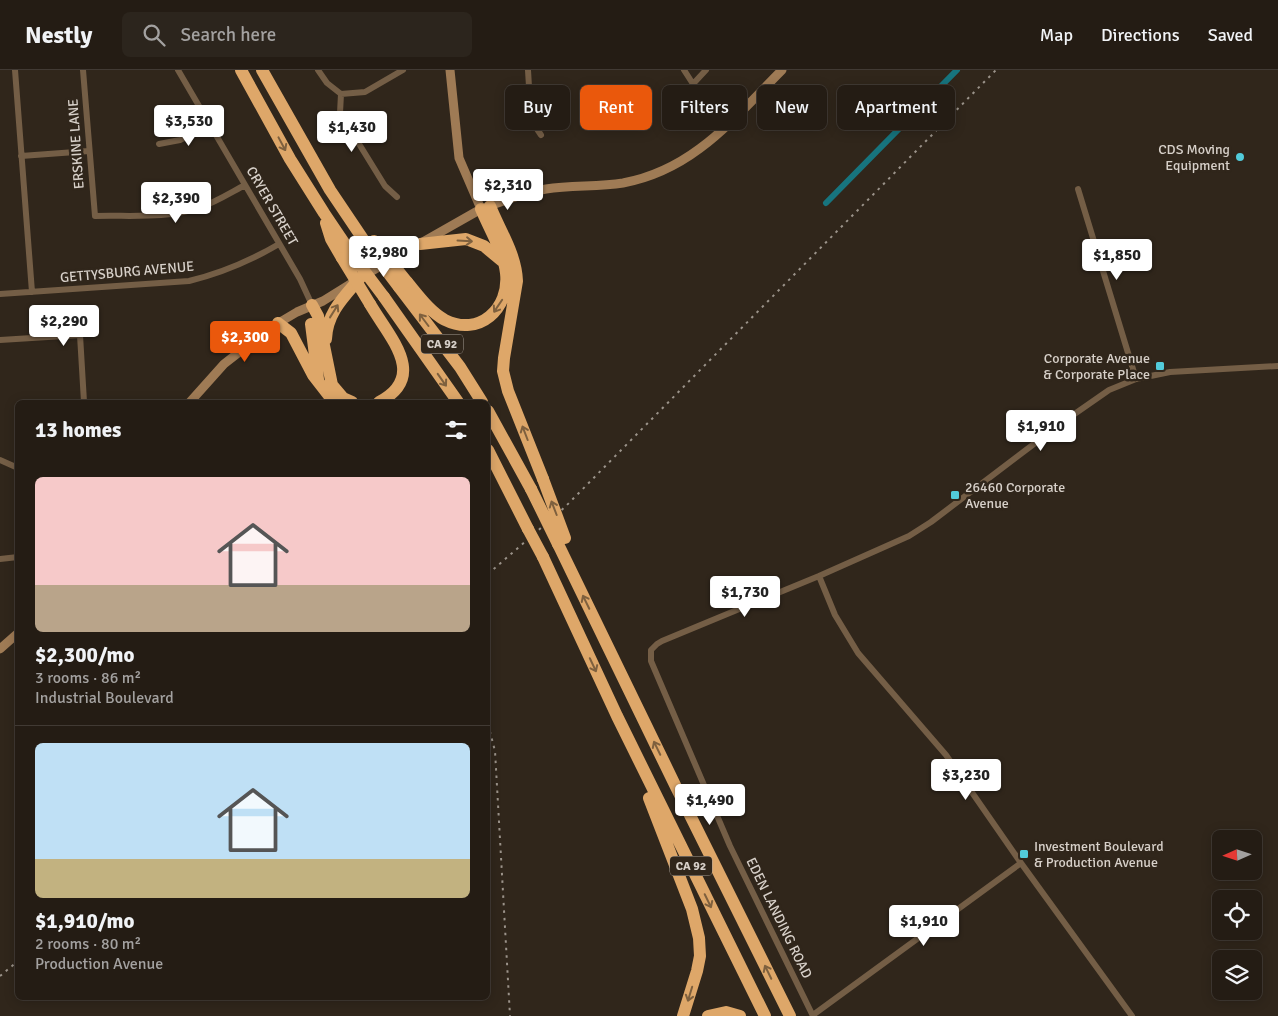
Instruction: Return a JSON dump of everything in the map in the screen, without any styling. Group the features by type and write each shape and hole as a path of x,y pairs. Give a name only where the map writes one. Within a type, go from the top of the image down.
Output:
{"highway":[{"path":"241,70 290,159 324,213 330,239 347,257 370,304 399,351 404,364 403,376 398,388 391,396 383,400"},
{"name":"CA 92","path":"262,70 330,190 403,285 481,400"},
{"path":"403,285 439,316 455,324 468,326 479,323 490,316 500,305 506,285 506,273 485,207"},
{"path":"485,207 512,254 517,269 517,282 504,358 505,380 543,479 561,541"},
{"path":"420,244 466,239 484,246 504,262"},
{"name":"CA 92","path":"347,257 384,296 457,400"},
{"path":"325,354 326,329 329,319 343,298 362,277"},
{"path":"312,305 318,316 332,385 343,398 348,400"},
{"path":"312,305 311,318 318,381"},
{"path":"278,323 291,333 313,375 332,400"},
{"name":"CA 92","path":"490,415 561,541 574,577 790,1016"},
{"name":"CA 92","path":"490,455 512,505 543,557 617,716 765,1016"},
{"path":"490,471 512,505"},
{"path":"617,716 622,737 670,852 697,924 700,956 683,1016"},
{"path":"708,1016 726,1012 740,1016"}],"main road":[{"path":"450,70 458,158 485,207"},
{"path":"191,400 227,362 278,323 323,301 485,207 519,195 546,189 624,183 668,168 688,158 709,143 782,70"},
{"path":"0,649 15,636"}],"street":[{"path":"15,70 32,292"},
{"name":"ERSKINE LANE","path":"83,70 94,216 168,214 190,210 214,202 245,185"},
{"name":"CRYER STREET","path":"178,70 300,279 312,305"},
{"path":"318,70 327,83 341,94 365,92 403,70"},
{"path":"528,70 531,120 541,135"},
{"path":"684,70 693,84 706,70"},
{"path":"341,94 340,113 385,186 397,197"},
{"path":"160,144 180,140 210,125"},
{"path":"21,156 89,151"},
{"path":"1078,189 1136,379"},
{"name":"GETTYSBURG AVENUE","path":"0,294 189,281 239,266 279,244"},
{"path":"0,340 80,335 84,400"},
{"path":"1132,1016 1021,863 946,755 858,653 835,615 819,576 909,536 931,522 1085,405 1109,390 1136,379 1170,372 1278,366"},
{"path":"0,460 15,467"},
{"path":"0,559 15,558"},
{"name":"EDEN LANDING ROAD","path":"813,1016 730,846 653,666 650,654 651,650 662,641 819,576"},
{"path":"813,1016 1021,863"}],"waterway":[{"path":"826,203 957,70"}],"railway":[{"path":"490,572 565,507 996,70"},
{"path":"490,732 495,751 510,1016"},
{"path":"0,976 15,964"}],"place":[{"name":"CDS Moving Equipment","path":"1240,157"},
{"name":"Corporate Avenue & Corporate Place","path":"1160,366"},
{"name":"26460 Corporate Avenue","path":"955,495"},
{"name":"Investment Boulevard & Production Avenue","path":"1024,854"}]}
